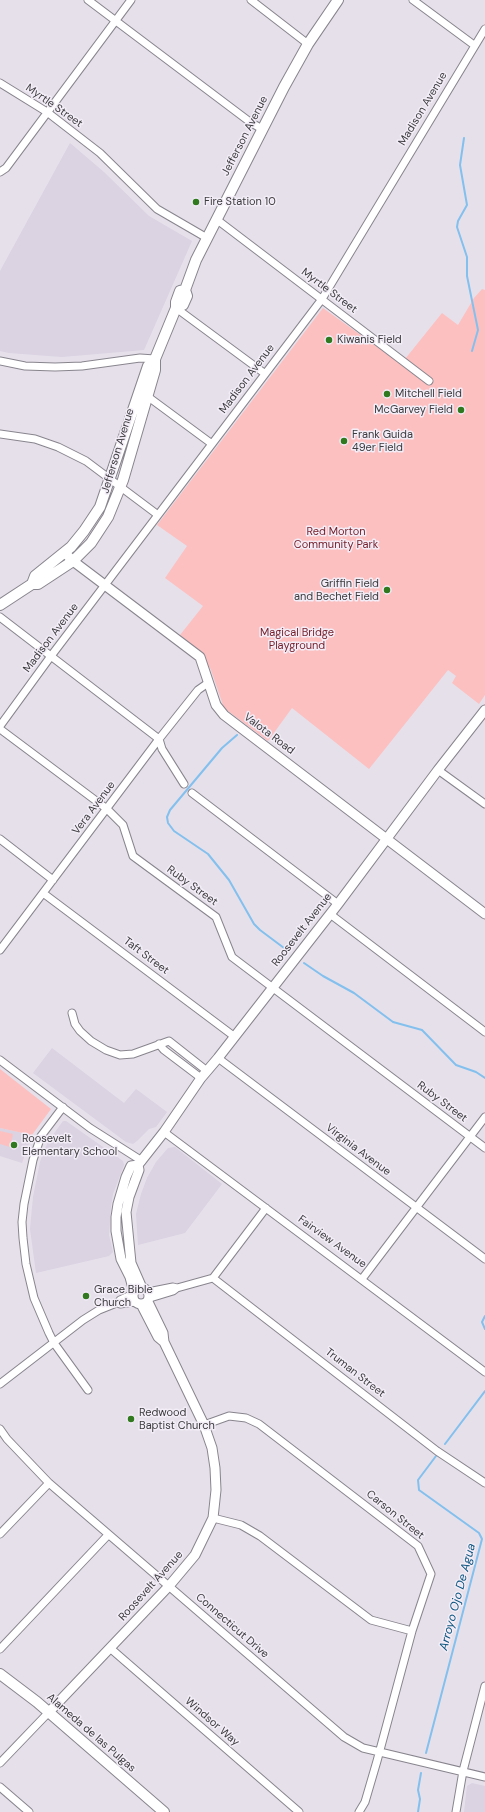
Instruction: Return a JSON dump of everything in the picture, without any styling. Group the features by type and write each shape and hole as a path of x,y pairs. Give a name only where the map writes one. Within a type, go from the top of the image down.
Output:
{"main road":[{"name":"Jefferson Avenue","path":"0,605 32,584 38,584 73,561 91,543 108,517 121,487 155,370 155,359 176,308 176,302 180,291 185,290 216,219 308,44 338,0"},
{"name":"Jefferson Avenue","path":"32,584 35,576 65,553 84,531 100,507 111,479 121,443 148,366 155,359"},
{"name":"Alameda de las Pulgas","path":"0,1674 49,1712 164,1812"}],"street":[{"path":"88,0 250,122 262,129"},
{"path":"0,172 6,168 131,0"},
{"path":"251,0 308,44"},
{"path":"413,0 474,45"},
{"name":"Madison Avenue","path":"0,727 104,585 212,444 264,373 322,299 485,28"},
{"name":"Myrtle Street","path":"0,83 47,112 100,153 157,209 207,238"},
{"name":"Myrtle Street","path":"216,219 429,381"},
{"path":"176,308 264,373"},
{"path":"0,361 25,366 55,367 82,366 140,358 155,359"},
{"path":"147,396 212,444"},
{"path":"0,434 35,439 58,446 86,461 158,515"},
{"name":"Valota Road","path":"65,553 104,585 200,657 216,705 224,716 485,914"},
{"path":"0,617 160,739 162,749 184,784"},
{"name":"Vera Avenue","path":"0,950 198,690 208,683"},
{"name":"Roosevelt Avenue","path":"0,1763 169,1586 195,1555 213,1518 216,1490 212,1448 204,1425 164,1342 158,1337 131,1264 126,1212 129,1197 139,1170 140,1163 164,1132 201,1078 235,1037 272,987 338,904 438,770 485,710"},
{"name":"Ruby Street","path":"0,727 107,809 123,825 133,856 216,917 232,957 485,1148"},
{"path":"438,770 485,804"},
{"path":"192,793 338,904"},
{"path":"0,839 53,880"},
{"name":"Taft Street","path":"43,893 235,1037"},
{"path":"330,914 485,1032"},
{"path":"72,1013 75,1024 80,1031 91,1041 106,1050 120,1055 132,1054 169,1042 207,1071"},
{"path":"159,1044 164,1050 201,1078"},
{"name":"Virginia Avenue","path":"218,1058 485,1259"},
{"path":"0,1060 90,1128 140,1163"},
{"path":"63,1107 41,1136 30,1169 22,1222 26,1264 34,1298 54,1343 88,1390"},
{"path":"362,1278 485,1117"},
{"name":"Fairview Avenue","path":"164,1132 228,1181 362,1278 485,1372"},
{"path":"0,1384 99,1310 120,1300 142,1296 173,1287 177,1288 213,1278 266,1208"},
{"name":"Truman Street","path":"213,1278 437,1451 485,1483"},
{"name":"Carson Street","path":"204,1425 230,1416 246,1418 259,1424 418,1546 431,1574 412,1631 380,1752 365,1802 359,1812"},
{"name":"Connecticut Drive","path":"0,1429 7,1439 49,1483 344,1737 363,1748 485,1777"},
{"path":"0,1534 49,1483"},
{"path":"213,1518 241,1525 260,1536 371,1620 412,1631"},
{"path":"0,1649 108,1535"},
{"name":"Windsor Way","path":"110,1648 299,1812"},
{"path":"456,1812 463,1771 485,1686"},
{"path":"0,1787 29,1812"}],"shaded area":[{"path":"70,143 104,172 149,216 192,241 144,350 62,357 0,351 0,271"},
{"path":"52,1048 124,1103 136,1089 167,1112 156,1127 149,1129 133,1144 126,1142 33,1073"},
{"path":"63,1121 66,1121 123,1161 124,1165 113,1194 111,1206 109,1235 113,1252 109,1256 36,1273 30,1229 33,1197 44,1150"},
{"name":"Roosevelt Elementary School","path":"0,1128 32,1135 22,1163 0,1156"},
{"path":"175,1147 222,1184 185,1233 138,1245 136,1214 147,1178 156,1162 168,1148"},
{"path":"472,1783 485,1786 485,1812 464,1812 467,1786"}],"green space":[{"name":"Red Morton Community Park","path":"482,289 485,290 485,695 479,704 452,683 456,676 448,670 369,769 292,708 268,741 224,708 211,670 200,651 180,635 203,606 165,578 187,546 157,525 323,308 401,364 442,313 458,325 474,298"},
{"path":"0,1069 51,1109 32,1135 0,1128"},
{"path":"0,1131 13,1134 10,1147 0,1144"}],"waterway":[{"name":"Arroyo Ojo De Agua","path":"464,138 460,165 467,205 458,221 457,227 467,257 467,276 478,330 472,351"},
{"name":"Arroyo Ojo De Agua","path":"237,735 222,748 170,810 167,817 168,823 174,831 208,854 229,880 254,924 288,951"},
{"name":"Arroyo Ojo De Agua","path":"304,963 323,976 354,993 393,1022 422,1030 456,1065 476,1072 485,1078"},
{"name":"Arroyo Ojo De Agua","path":"485,1316 482,1322 485,1329"},
{"name":"Arroyo Ojo De Agua","path":"445,1444 485,1391"},
{"name":"Arroyo Ojo De Agua","path":"426,1753 482,1539 479,1533 419,1490 418,1480 436,1456"},
{"name":"Arroyo Ojo De Agua","path":"418,1812 420,1799 418,1790 421,1773"}],"place":[{"name":"Fire Station 10","path":"196,202"},
{"name":"Kiwanis Field","path":"329,340"},
{"name":"Mitchell Field","path":"387,394"},
{"name":"McGarvey Field","path":"461,410"},
{"name":"Frank Guida 49er Field","path":"344,441"},
{"name":"Griffin Field and Bechet Field","path":"387,590"},
{"name":"Roosevelt Elementary School","path":"14,1145"},
{"name":"Grace Bible Church","path":"86,1296"},
{"name":"Redwood Baptist Church","path":"131,1419"}],"park label":[{"name":"Magical Bridge Playground","path":"297,639"}]}
